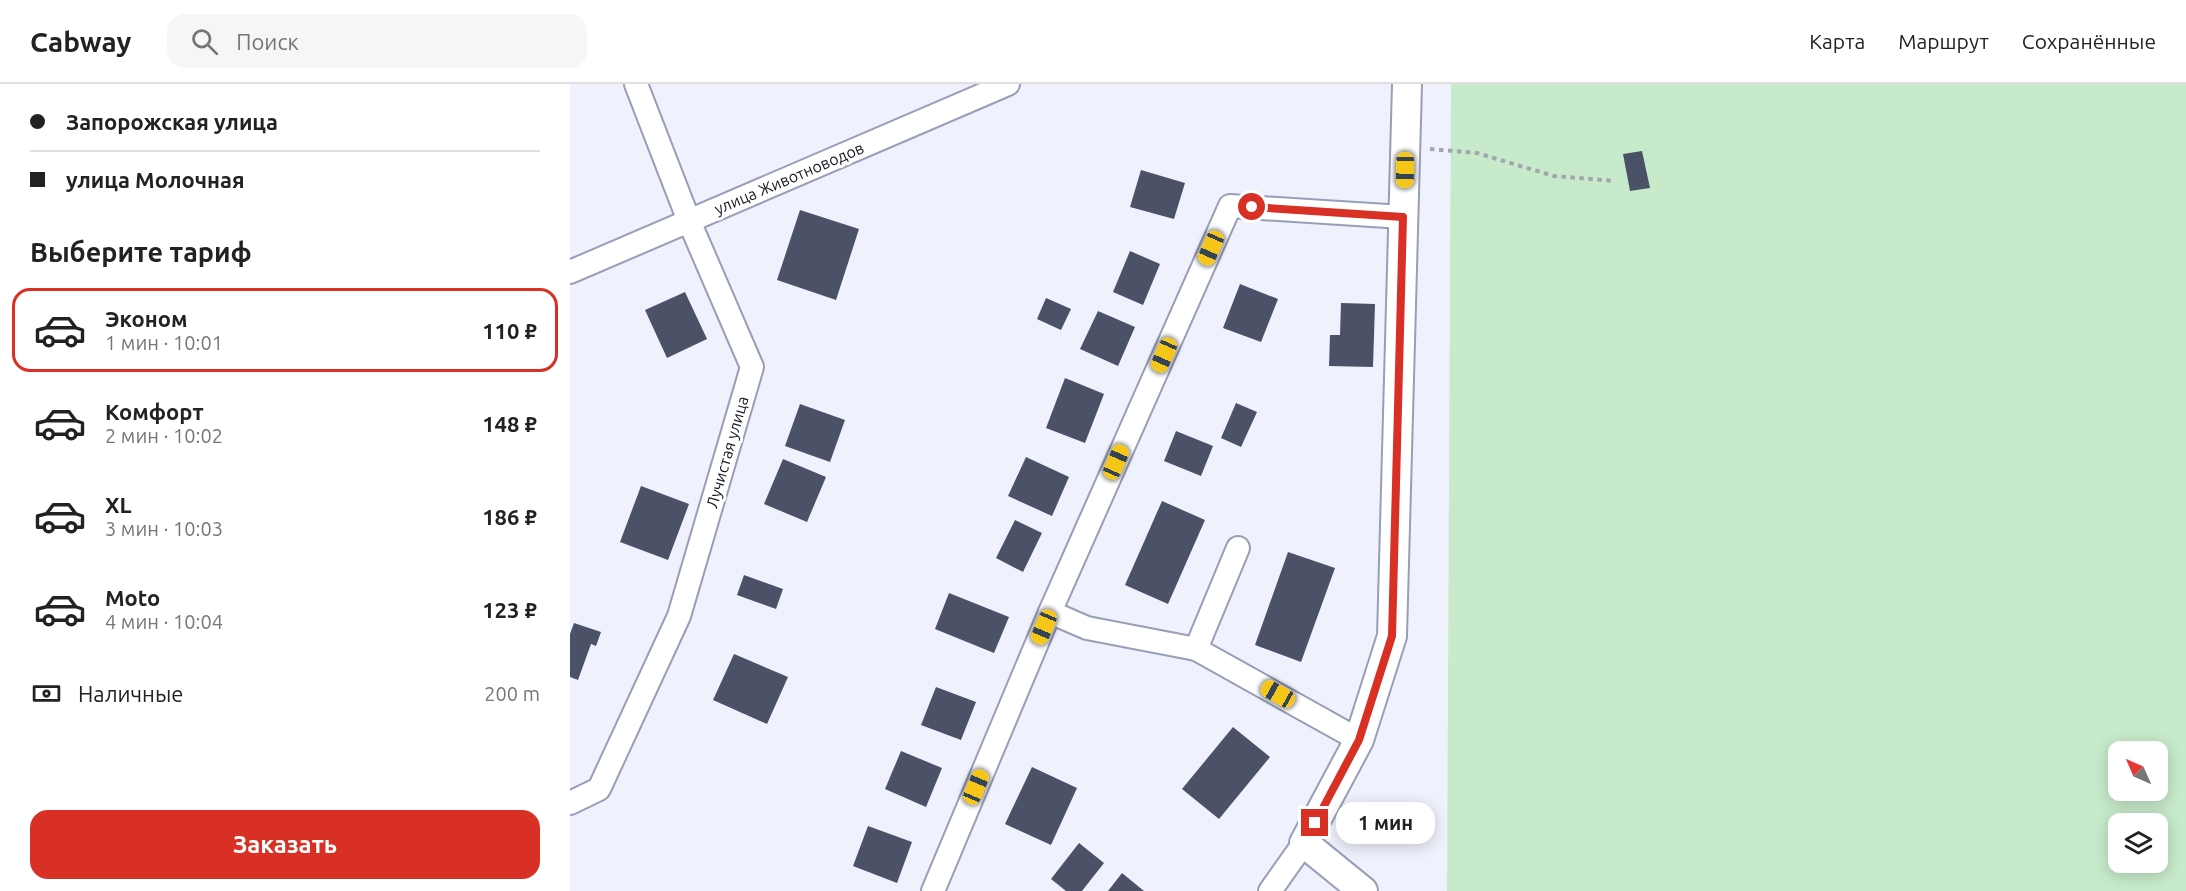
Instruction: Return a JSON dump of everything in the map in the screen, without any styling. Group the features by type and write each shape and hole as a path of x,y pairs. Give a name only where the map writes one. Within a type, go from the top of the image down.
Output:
{"street":[{"name":"Лучистая улица","path":"570,803 599,789 679,616 752,367 636,84"},
{"name":"улица Животноводов","path":"570,272 690,220 968,91 1008,84"},
{"path":"1270,891 1304,843 1359,740 1392,636 1407,84"},
{"path":"933,891 1050,612 1230,206 1403,217"},
{"path":"1196,649 1238,548"},
{"path":"1050,612 1087,628 1196,649 1359,740"},
{"path":"1304,843 1363,891"}],"path":[{"path":"1405,147 1477,153 1554,176 1614,181"}],"green space":[{"path":"1451,84 2186,84 2186,891 1447,891"}],"building":[{"path":"1642,151 1650,188 1630,191 1623,154"},
{"path":"1141,170 1185,183 1174,219 1130,207"},
{"path":"800,210 859,229 836,300 777,280"},
{"path":"1130,251 1160,264 1143,305 1113,292"},
{"path":"1240,284 1278,299 1261,342 1223,328"},
{"path":"685,292 707,339 667,358 645,310"},
{"path":"1046,298 1071,309 1061,330 1037,319"},
{"path":"1341,303 1375,304 1373,367 1329,366 1330,335 1340,335"},
{"path":"1098,311 1135,327 1118,366 1080,349"},
{"path":"1065,378 1104,394 1085,443 1046,428"},
{"path":"1236,403 1257,412 1241,447 1221,438"},
{"path":"800,404 845,420 830,462 785,446"},
{"path":"1176,431 1213,446 1201,476 1164,461"},
{"path":"1026,457 1069,477 1052,516 1008,496"},
{"path":"783,459 826,477 807,522 764,504"},
{"path":"641,486 689,504 668,560 620,542"},
{"path":"1162,501 1205,520 1168,604 1125,585"},
{"path":"1015,520 1042,533 1023,572 996,558"},
{"path":"1288,552 1335,568 1301,662 1255,645"},
{"path":"744,575 783,589 776,609 737,595"},
{"path":"949,593 1009,617 994,653 935,629"},
{"path":"574,623 601,632 596,646 591,644 578,680 570,677 570,634"},
{"path":"734,654 788,677 767,724 713,700"},
{"path":"936,687 976,702 961,740 921,725"},
{"path":"1233,727 1270,757 1219,819 1182,789"},
{"path":"901,751 942,768 926,807 885,789"},
{"path":"1032,767 1077,788 1051,845 1005,824"},
{"path":"868,826 912,842 897,883 853,866"},
{"path":"1079,843 1104,863 1082,891 1066,891 1051,879"},
{"path":"1122,873 1144,891 1108,891"}],"route":[{"path":"1252,207 1403,217 1392,636 1359,740 1315,823"}]}
